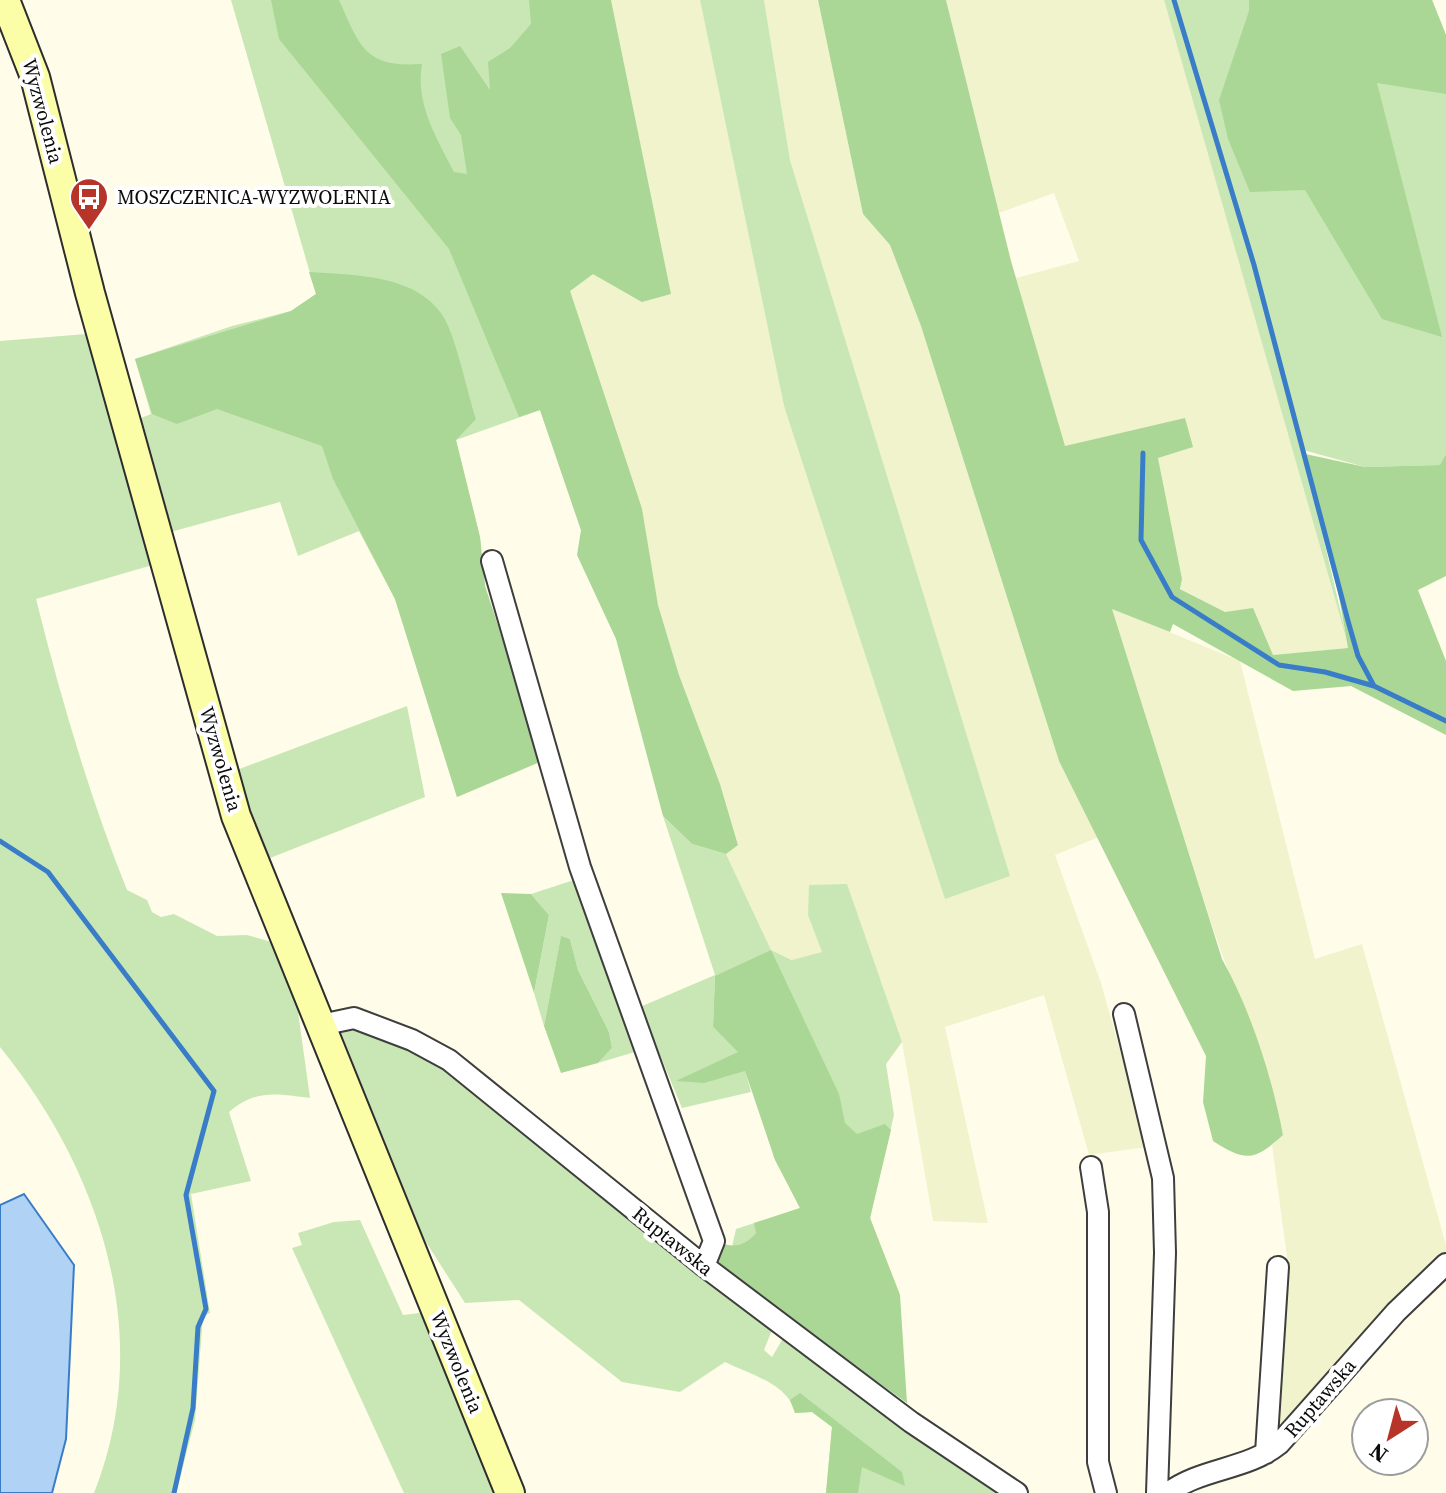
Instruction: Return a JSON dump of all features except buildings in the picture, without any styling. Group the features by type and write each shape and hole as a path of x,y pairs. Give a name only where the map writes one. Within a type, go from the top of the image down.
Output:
{"street":[{"name":"Wyzwolenia","path":"5,0 35,77 90,293 236,816 510,1493"},
{"path":"492,561 580,867 714,1241 704,1266"},
{"path":"1124,1014 1163,1178 1165,1253 1157,1493"},
{"name":"Ruptawska","path":"321,1025 354,1018 412,1040 449,1060 704,1266 911,1422 1017,1493"},
{"path":"1091,1167 1098,1212 1098,1462 1106,1493"},
{"name":"Ruptawska","path":"1168,1493 1195,1477 1266,1453 1290,1433 1396,1312 1446,1264"},
{"path":"1266,1453 1278,1267"}],"green space":[{"path":"231,0 609,0 642,302 593,274 570,291 642,509 581,530 540,410 456,440 480,537 485,586 542,761 457,797 395,599 359,531 298,556 280,502 167,533 136,420 151,414 135,359 232,326 291,311 316,294"},
{"path":"271,0 339,0 359,42 376,58 403,64 422,64 422,93 429,120 454,172 467,174 461,135 450,118 441,54 460,46 490,90 488,62 510,48 531,24 529,0 611,0 671,294 642,302 593,274 570,291 642,509 658,605 679,675 720,784 738,845 726,854 692,844 663,816 616,639 577,555 581,530 540,410 519,417 449,249 279,39"},
{"path":"611,0 700,0 784,406 1009,875 790,160 764,0 818,0 863,214 890,245 921,326 1059,761 1099,837 1055,855 1101,983 1147,1147 1089,1155 1044,995 945,1027 988,1223 933,1221 902,1042 822,952 793,960 771,950 726,854 738,844 720,784 679,675 658,605 639,501 570,291 593,273 642,302 670,294"},
{"path":"700,0 764,0 790,160 1010,876 945,899 784,406"},
{"path":"818,0 946,0 1011,261 1065,446 1185,418 1193,447 1158,458 1182,579 1180,589 1225,612 1253,608 1273,655 1348,648 1338,591 1301,453 1365,467 1440,465 1446,454 1446,576 1418,590 1446,661 1446,735 1351,686 1293,691 1173,624 1170,632 1112,609 1222,959 1251,1022 1273,1090 1283,1135 1257,1154 1234,1153 1213,1141 1203,1102 1206,1056 1059,761 921,326 890,245 863,214"},
{"path":"946,0 1164,0 1349,648 1273,655 1225,612 1181,589 1158,457 1065,447 1016,278 1079,261 1054,193 999,213"},
{"path":"1164,0 1432,0 1446,35 1446,454 1441,465 1365,467 1303,450 1349,648"},
{"path":"1249,0 1432,0 1446,35 1446,94 1377,83 1442,337 1382,319 1305,190 1250,192 1228,139 1219,100 1249,11"},
{"path":"309,272 381,279 415,291 441,313 461,364 476,419 456,440 480,537 485,586 542,761 457,797 395,599 333,479 322,446 217,409 177,424 152,414 135,359 291,311 316,294"},
{"path":"86,334 156,564 36,599 66,710 100,819 127,890 147,900 152,912 161,917 174,914 217,936 247,935 289,947 310,1098 258,1096 229,1112 251,1181 191,1194 210,1313 203,1316 195,1420 176,1493 94,1493 112,1434 120,1375 118,1316 108,1258 90,1201 66,1147 36,1095 0,1047 0,341"},
{"path":"1111,608 1240,661 1315,959 1362,944 1446,1245 1446,1255 1389,1302 1277,1432 1287,1257 1272,1145 1283,1135 1276,1102 1213,929"},
{"path":"407,706 425,797 270,858 234,771"},
{"path":"663,816 692,844 726,854 771,950 792,960 822,952 808,915 809,885 847,884 902,1042 886,1064 894,1115 870,1218 900,1295 727,1269 736,1229 800,1208 773,1155 839,1094 715,976 713,1027 739,1052 721,1078 745,1070 751,1092 682,1108 640,1007 715,975"},
{"path":"577,879 638,1051 598,1063 612,1048 609,1032 578,970 570,939 561,937 544,1026 534,993 549,915 531,894"},
{"path":"501,893 531,894 549,915 534,993"},
{"path":"561,936 570,939 578,970 609,1032 612,1048 598,1063 561,1073 544,1026"},
{"path":"771,950 839,1094 845,1123 857,1134 885,1124 891,1130 870,1218 900,1295 907,1403 712,1264 719,1243 744,1243 756,1233 754,1223 800,1208 775,1160 745,1071 704,1083 676,1081 738,1052 713,1027 715,976"},
{"path":"360,1026 444,1064 774,1325 764,1350 772,1357 785,1335 1006,1493 826,1493 832,1427 812,1412 795,1413 785,1394 767,1381 725,1362 680,1392 622,1382 519,1300 465,1303 424,1239 341,1033"},
{"path":"360,1220 403,1315 428,1312 502,1493 404,1493 292,1248 302,1245 298,1233 334,1222"},
{"path":"800,1393 902,1472 905,1486 862,1467 858,1493 826,1493 832,1427 812,1412 795,1413 790,1400"}],"water":[{"path":"24,1194 74,1265 66,1439 52,1493 0,1493 0,1205"}],"waterway":[{"path":"1174,0 1254,265 1358,656 1374,686"},
{"path":"1143,453 1141,540 1172,597 1279,665 1325,672 1374,686 1446,721"},
{"path":"0,841 48,872 214,1091 186,1195 206,1309 198,1327 193,1408 174,1493"}],"place":[{"name":"MOSZCZENICA-WYZWOLENIA","path":"89,231"}]}
